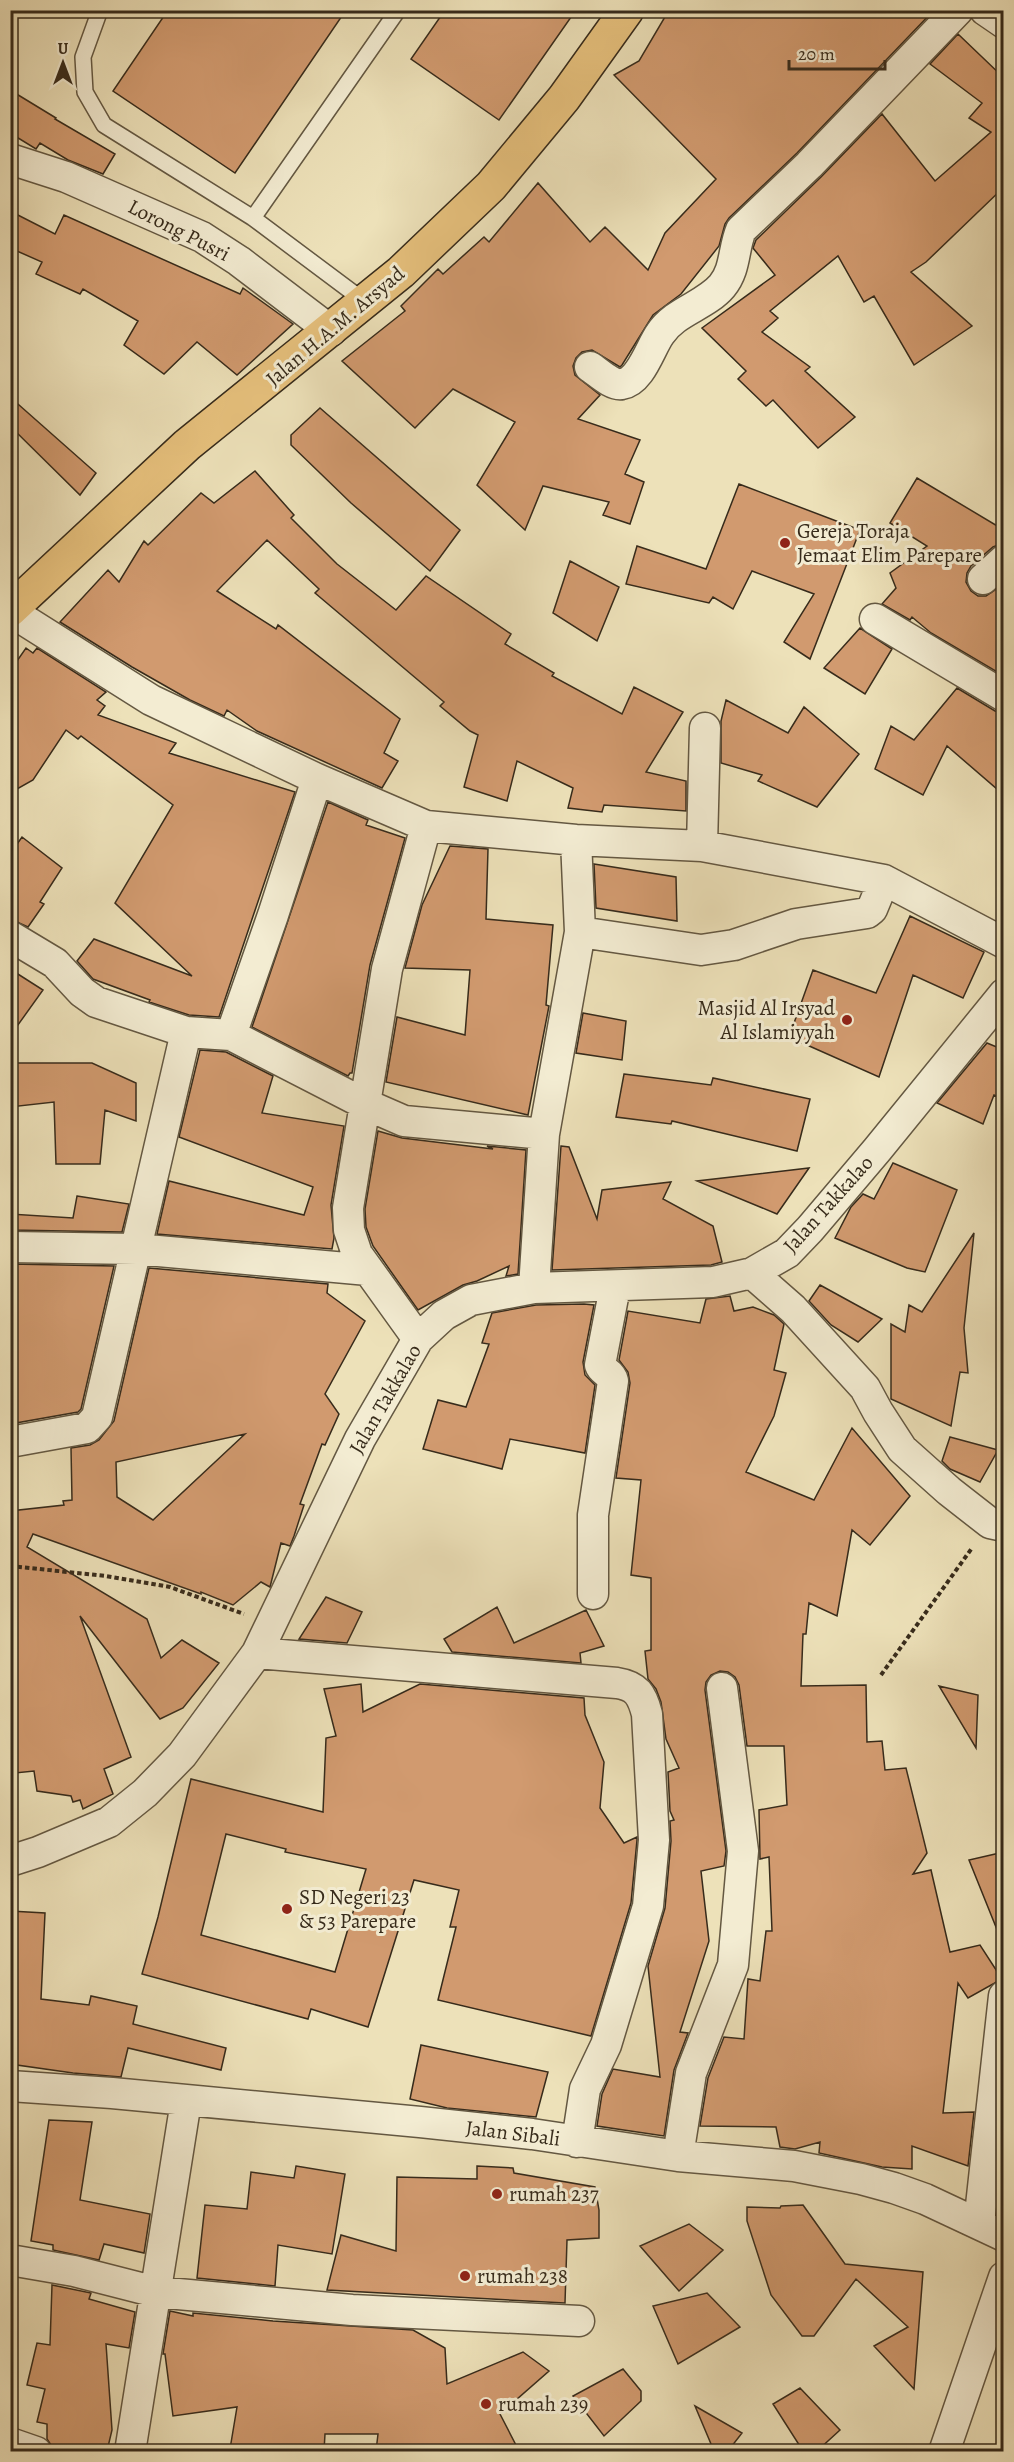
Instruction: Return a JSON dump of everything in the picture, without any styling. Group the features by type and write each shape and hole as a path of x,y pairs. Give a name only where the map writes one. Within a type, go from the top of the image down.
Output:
{"highway":[{"name":"Jalan H.A.M. Arsyad","path":"10,610 187,445 401,273 491,186 564,98 627,10"}],"street":[{"path":"590,366 615,384 622,384 636,375 661,332 672,321 704,301 722,286 733,267 741,230 809,165 958,10"},
{"path":"985,10 1004,22"},
{"name":"Lorong Pusri","path":"10,159 66,177 202,237 239,261 331,331"},
{"path":"10,610 151,700 317,779 426,825 576,840 702,846 884,880 1004,943"},
{"path":"875,619 1004,696"},
{"path":"702,846 705,728"},
{"path":"231,1035 317,779"},
{"path":"418,1339 357,1254 349,1230 348,1208 387,969 426,825"},
{"path":"534,1288 544,1134 580,932 576,840"},
{"path":"580,932 701,950 734,945 796,924 867,913 872,909 884,880"},
{"path":"10,936 55,963 82,992 96,1002 186,1032 231,1035 365,1104 404,1121 544,1134"},
{"name":"Jalan Takkalao","path":"10,1861 59,1844 109,1822 145,1793 182,1755 257,1653 360,1439 418,1339 444,1315 471,1300 534,1288 713,1282 752,1274 787,1253 810,1229 1004,994"},
{"path":"10,1442 87,1428 97,1417 186,1032"},
{"path":"10,1247 136,1249 368,1270"},
{"path":"752,1274 793,1309 865,1388 902,1449 949,1491 997,1525"},
{"path":"593,1594 593,1515 613,1381 611,1375 601,1369 600,1365 615,1287"},
{"path":"257,1653 617,1683 630,1685 641,1694 647,1714 654,1840 648,1906 606,2045 585,2089 577,2142"},
{"path":"678,2156 691,2073 733,1965 743,1851 722,1688"},
{"path":"991,2230 1004,1996"},
{"name":"Jalan Sibali","path":"10,2086 112,2093 420,2122 678,2156 794,2166 861,2179 925,2199 991,2230"},
{"path":"130,2451 186,2101"},
{"path":"10,2260 74,2271 156,2292 352,2310 579,2321"},
{"path":"944,2451 1004,2277"},
{"path":"10,2443 36,2451"}],"lane":[{"path":"100,10 83,57 85,92 104,125 253,218 364,301"},
{"path":"253,218 398,10"}],"path":[{"path":"881,1675 997,1525"},
{"path":"10,1566 106,1576 170,1587 270,1623"}],"building":[{"path":"168,10 346,10 235,173 113,91"},
{"path":"445,10 576,10 499,120 411,59"},
{"path":"669,10 934,10 797,153 729,218 719,246 681,294 653,315 620,367 592,350 582,352 576,358 573,366 575,375 600,395 578,419 640,440 625,474 644,482 630,524 603,515 609,502 543,486 525,530 477,485 515,422 453,389 415,428 342,361 405,311 401,306 438,269 443,274 484,237 489,242 538,183 590,242 605,227 648,270 665,233 716,179 614,75 639,61"},
{"path":"958,34 1004,78 1004,187 926,262 911,272 972,326 914,365 874,296 864,302 838,256 770,311 778,318 762,332 810,367 805,371 855,417 818,448 773,400 766,406 738,379 746,371 702,328 775,275 753,248 756,240 882,114 935,181 991,132 969,118 982,103 930,64"},
{"path":"10,90 115,154 103,174 68,160 40,143 36,149 10,133"},
{"path":"10,211 55,234 64,215 240,294 243,288 293,324 237,375 197,342 164,374 124,345 138,321 83,289 80,294 36,274 42,262 10,248"},
{"path":"10,397 96,473 80,495 10,426"},
{"path":"320,408 460,530 430,571 351,503 291,445 291,435"},
{"path":"255,471 294,515 291,518 337,564 396,610 426,576 511,634 505,644 554,673 552,676 622,714 634,687 683,712 646,772 686,781 686,811 604,805 602,812 568,808 573,788 517,761 507,801 464,787 478,735 440,706 444,702 315,593 319,589 267,540 217,591 276,629 278,625 400,719 384,753 398,761 382,788 257,731 227,710 224,716 190,700 60,622 108,570 119,582 144,541 148,545 201,493 214,503"},
{"path":"917,478 1004,530 1004,543 993,547 971,566 966,582 971,591 978,596 986,596 1004,584 1004,676 931,633 912,617 910,620 882,604 896,588 890,573 927,546 890,523"},
{"name":"Gereja Toraja Jemaat Elim Parepare","path":"739,484 860,530 810,659 784,642 814,594 752,571 733,609 713,597 709,603 626,584 637,546 706,569"},
{"path":"570,561 619,587 597,641 553,613"},
{"path":"860,628 892,649 865,694 824,668"},
{"path":"26,648 33,653 37,648 106,692 97,700 105,706 98,715 176,743 169,753 295,792 219,1017 189,1015 149,1002 150,1000 93,979 77,961 94,939 192,976 115,903 173,805 81,736 78,739 66,730 33,780 10,793 10,671"},
{"path":"957,688 995,711 1004,713 1004,795 947,746 923,795 875,769 891,726 914,740"},
{"path":"726,700 788,733 804,707 859,754 817,807 758,781 762,775 721,763 721,721"},
{"path":"328,802 368,820 366,825 405,838 370,965 352,1073 348,1076 252,1027"},
{"path":"22,837 62,868 40,902 44,904 28,927 10,919 10,854"},
{"path":"450,846 488,849 486,919 553,925 546,1005 549,1006 528,1115 386,1082 397,1017 465,1035 470,970 405,968 422,905"},
{"path":"594,864 676,877 677,921 596,908"},
{"path":"910,916 984,952 963,998 913,975 879,1077 789,1037 813,970 876,993"},
{"path":"10,969 43,990 10,1036"},
{"path":"583,1013 626,1021 622,1060 576,1053"},
{"path":"987,1043 1004,1050 1004,1099 994,1095 983,1124 937,1103"},
{"path":"200,1050 226,1052 273,1076 262,1113 344,1126 331,1205 334,1238 332,1249 157,1234 169,1181 304,1215 313,1187 179,1137"},
{"path":"10,1063 92,1063 136,1083 136,1121 105,1110 100,1164 56,1164 54,1102 10,1107"},
{"path":"624,1074 711,1085 713,1078 810,1099 797,1151 672,1121 671,1124 616,1117"},
{"path":"378,1131 402,1138 493,1149 487,1146 526,1150 518,1274 506,1276 509,1266 463,1285 418,1310 373,1246 366,1227 365,1209"},
{"path":"561,1146 569,1147 597,1219 602,1190 671,1182 663,1199 713,1226 722,1262 711,1265 552,1270"},
{"path":"893,1163 957,1190 925,1272 907,1268 835,1238 851,1207 863,1194 874,1199"},
{"path":"809,1168 777,1214 697,1181"},
{"path":"77,1196 129,1204 122,1232 10,1230 10,1214 73,1218"},
{"path":"974,1233 964,1328 968,1373 960,1372 951,1426 891,1399 891,1324 905,1332 909,1305 922,1312"},
{"path":"10,1264 114,1266 81,1409 78,1412 10,1424"},
{"path":"149,1268 328,1284 327,1293 365,1321 325,1394 339,1414 325,1445 322,1444 300,1504 304,1505 290,1546 281,1543 270,1587 261,1582 233,1605 33,1534 27,1547 147,1619 161,1658 182,1640 219,1663 183,1708 160,1719 80,1616 131,1757 104,1769 113,1794 83,1809 80,1800 73,1802 71,1796 37,1791 34,1771 15,1773 10,1712 10,1511 64,1505 63,1501 72,1500 71,1448 90,1445 99,1440 114,1421","holes":["245,1434 153,1520 117,1497 116,1462"]},
{"path":"820,1285 882,1319 858,1342 831,1325 809,1301"},
{"path":"730,1296 734,1311 753,1307 774,1315 784,1324 774,1370 786,1373 774,1416 746,1472 814,1500 852,1428 910,1496 870,1545 852,1530 837,1616 809,1603 806,1634 803,1634 801,1686 866,1685 867,1742 882,1741 885,1770 906,1768 927,1853 913,1874 931,1870 950,1952 980,1945 1002,1979 968,1998 958,1983 943,2113 974,2112 968,2166 912,2146 912,2169 882,2167 819,2153 820,2142 795,2149 780,2147 776,2127 700,2126 708,2078 724,2037 744,2039 748,1979 760,1981 766,1931 772,1931 769,1857 760,1859 759,1810 787,1805 784,1746 747,1746 739,1685 735,1677 728,1672 720,1671 711,1675 706,1682 705,1690 726,1851 724,1866 701,1871 709,1941 680,2032 688,2033 674,2070 664,2136 597,2126 602,2094 613,2069 660,2077 648,1966 665,1908 671,1841 670,1821 674,1820 670,1811 668,1772 679,1768 666,1739 661,1702 656,1689 648,1679 645,1651 651,1650 651,1578 631,1575 641,1480 616,1478 630,1383 628,1372 619,1360 628,1311 700,1323 706,1299"},
{"path":"536,1305 594,1305 583,1362 585,1375 595,1385 585,1453 510,1439 502,1469 423,1449 438,1400 466,1407 489,1344 482,1343 492,1313"},
{"path":"950,1437 998,1450 980,1482 950,1469 942,1461"},
{"path":"326,1597 362,1612 347,1643 299,1639"},
{"path":"497,1607 514,1643 586,1610 604,1646 580,1653 581,1663 452,1652 444,1639"},
{"path":"361,1684 363,1712 420,1684 584,1698 585,1715 604,1762 600,1808 624,1843 637,1837 631,1903 591,2036 438,2000 456,1927 450,1927 459,1890 414,1880 368,2027 311,2009 308,2019 142,1974 191,1779 323,1812 326,1738 336,1736 324,1689","holes":["226,1834 286,1849 285,1852 366,1869 335,1972 201,1935"]},
{"path":"939,1686 978,1695 976,1748"},
{"path":"1004,1852 1004,1942 1002,1942 969,1860"},
{"path":"10,1911 45,1913 41,1999 89,2005 91,1996 137,2006 133,2024 226,2048 221,2070 128,2048 121,2077 10,2064"},
{"path":"421,2045 548,2072 536,2117 447,2108 410,2099"},
{"path":"49,2120 92,2122 80,2200 150,2214 144,2253 104,2244 99,2260 53,2250 53,2245 31,2241"},
{"path":"296,2166 345,2174 332,2254 278,2245 275,2286 197,2278 205,2205 247,2209 251,2172 294,2178"},
{"path":"477,2166 513,2168 514,2173 595,2187 599,2210 599,2238 567,2240 565,2303 327,2290 341,2235 396,2251 397,2177 477,2179"},
{"path":"803,2205 845,2264 923,2272 914,2389 874,2346 908,2327 856,2279 814,2336 802,2336 771,2295 747,2221 747,2207 780,2208 781,2206"},
{"path":"689,2224 723,2250 679,2291 640,2246"},
{"path":"52,2285 91,2293 89,2299 135,2312 129,2348 106,2344 112,2430 107,2451 69,2451 53,2448 47,2439 47,2424 37,2422 45,2389 27,2385 37,2343 50,2345"},
{"path":"707,2293 740,2327 678,2364 653,2306"},
{"path":"170,2311 193,2316 193,2313 273,2321 413,2330 445,2348 447,2384 523,2352 549,2371 500,2414 519,2451 376,2451 378,2434 325,2434 324,2451 230,2449 237,2407 173,2416 165,2354 163,2354"},
{"path":"623,2369 641,2391 641,2401 604,2436 573,2396"},
{"path":"800,2388 840,2430 817,2451 803,2451 773,2404"},
{"path":"695,2406 742,2433 728,2451 714,2451"}],"place":[{"name":"Gereja Toraja Jemaat Elim Parepare","path":"785,543"},
{"name":"Masjid Al Irsyad Al Islamiyyah","path":"847,1020"},
{"name":"SD Negeri 23 & 53 Parepare","path":"287,1909"},
{"name":"rumah 237","path":"497,2194"},
{"name":"rumah 238","path":"465,2276"},
{"name":"rumah 239","path":"486,2404"}]}
